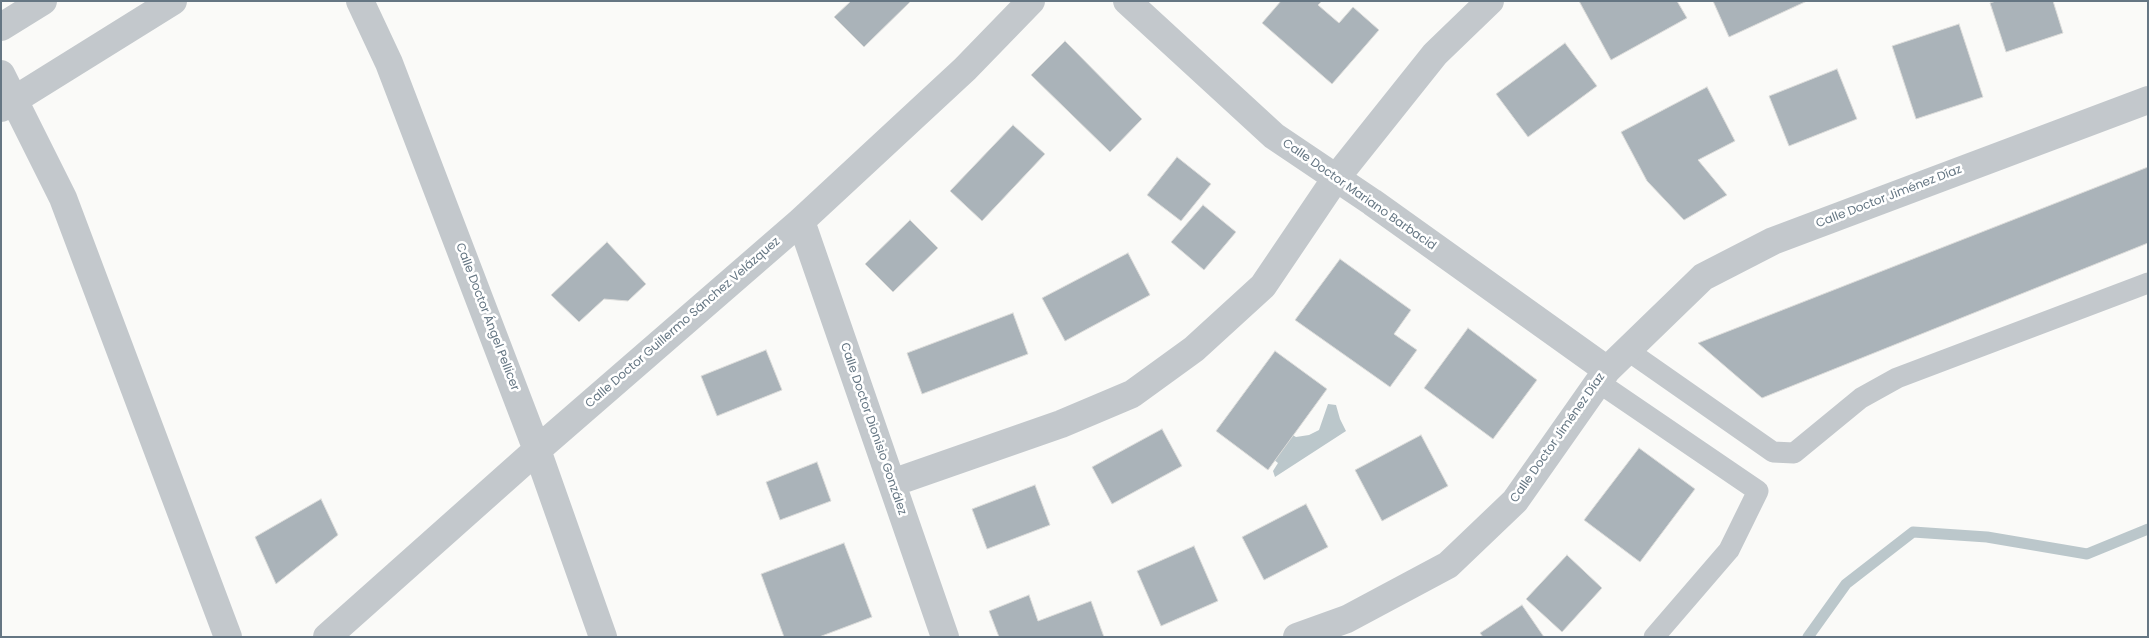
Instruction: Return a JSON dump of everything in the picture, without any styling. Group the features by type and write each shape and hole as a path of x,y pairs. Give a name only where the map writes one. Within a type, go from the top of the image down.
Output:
{"street":[{"path":"1,27 43,1"},
{"path":"8,104 172,1"},
{"name":"Calle Doctor Ángel Pellicer","path":"360,1 390,63 537,450 603,637"},
{"name":"Calle Doctor Guillermo Sánchez Velázquez","path":"327,637 537,450 800,221 965,69 1031,1"},
{"name":"Calle Doctor Mariano Barbacid","path":"1127,1 1274,136 1336,178 1602,376"},
{"path":"892,483 1061,424 1132,394 1194,349 1263,286 1336,178 1435,54 1490,1"},
{"path":"1,74 8,104 63,198 228,637"},
{"name":"Calle Doctor Jiménez Díaz","path":"1297,637 1346,619 1448,565 1516,501 1602,376 1702,277 1773,241 2148,100"},
{"name":"Calle Doctor Dionisio González","path":"800,221 946,637"}],"lane":[{"path":"1627,350 1773,452 1794,454 1861,398 1897,378 2148,283"},
{"path":"1602,376 1758,491 1729,550 1654,637"}],"shaded area":[{"path":"1328,404 1336,405 1346,431 1275,477 1273,471 1278,463 1255,445 1279,427 1296,437 1309,435 1319,430"}],"building":[{"path":"851,1 911,1 864,47 834,17"},
{"path":"1281,1 1322,1 1318,5 1339,23 1353,7 1379,30 1332,84 1262,23"},
{"path":"1579,1 1677,1 1687,18 1611,60"},
{"path":"1713,1 1807,1 1729,37"},
{"path":"1996,1 2053,1 2063,33 2006,52 1990,3"},
{"path":"1959,24 1983,97 1916,119 1892,46"},
{"path":"1065,41 1142,119 1110,152 1031,75"},
{"path":"1565,43 1597,86 1528,137 1496,94"},
{"path":"1837,69 1857,119 1789,146 1769,96"},
{"path":"1707,87 1735,141 1698,160 1727,195 1684,220 1647,181 1621,132"},
{"path":"1013,125 1045,154 982,221 950,191"},
{"path":"1177,157 1211,184 1181,221 1147,195"},
{"path":"2148,167 2148,243 1762,398 1698,343"},
{"path":"1203,205 1236,232 1204,270 1171,242"},
{"path":"910,220 938,248 893,292 865,264"},
{"path":"607,242 646,284 628,301 604,299 579,322 551,295"},
{"path":"1128,253 1150,295 1065,341 1042,298"},
{"path":"1340,259 1411,310 1394,334 1417,350 1390,387 1295,320"},
{"path":"1013,313 1028,354 922,394 907,353"},
{"path":"1468,328 1537,380 1493,439 1424,388"},
{"path":"766,350 782,390 717,416 701,376"},
{"path":"1275,351 1327,389 1268,470 1216,431"},
{"path":"1162,429 1182,466 1112,504 1092,467"},
{"path":"1421,435 1448,486 1382,521 1355,470"},
{"path":"1639,448 1695,489 1640,562 1584,520"},
{"path":"817,462 831,501 780,520 766,482"},
{"path":"1035,485 1050,525 987,549 972,509"},
{"path":"321,499 338,535 276,584 255,537"},
{"path":"1306,504 1328,547 1264,580 1242,537"},
{"path":"844,543 872,617 819,637 784,637 761,574"},
{"path":"1194,546 1218,601 1161,626 1137,571"},
{"path":"1567,555 1602,588 1562,632 1526,599"},
{"path":"1029,595 1038,621 1091,601 1104,637 999,637 989,611"},
{"path":"1522,605 1544,637 1483,637 1480,633"}],"waterway":[{"path":"1808,637 1846,584 1913,532 1987,537 2087,554 2148,529"}]}
